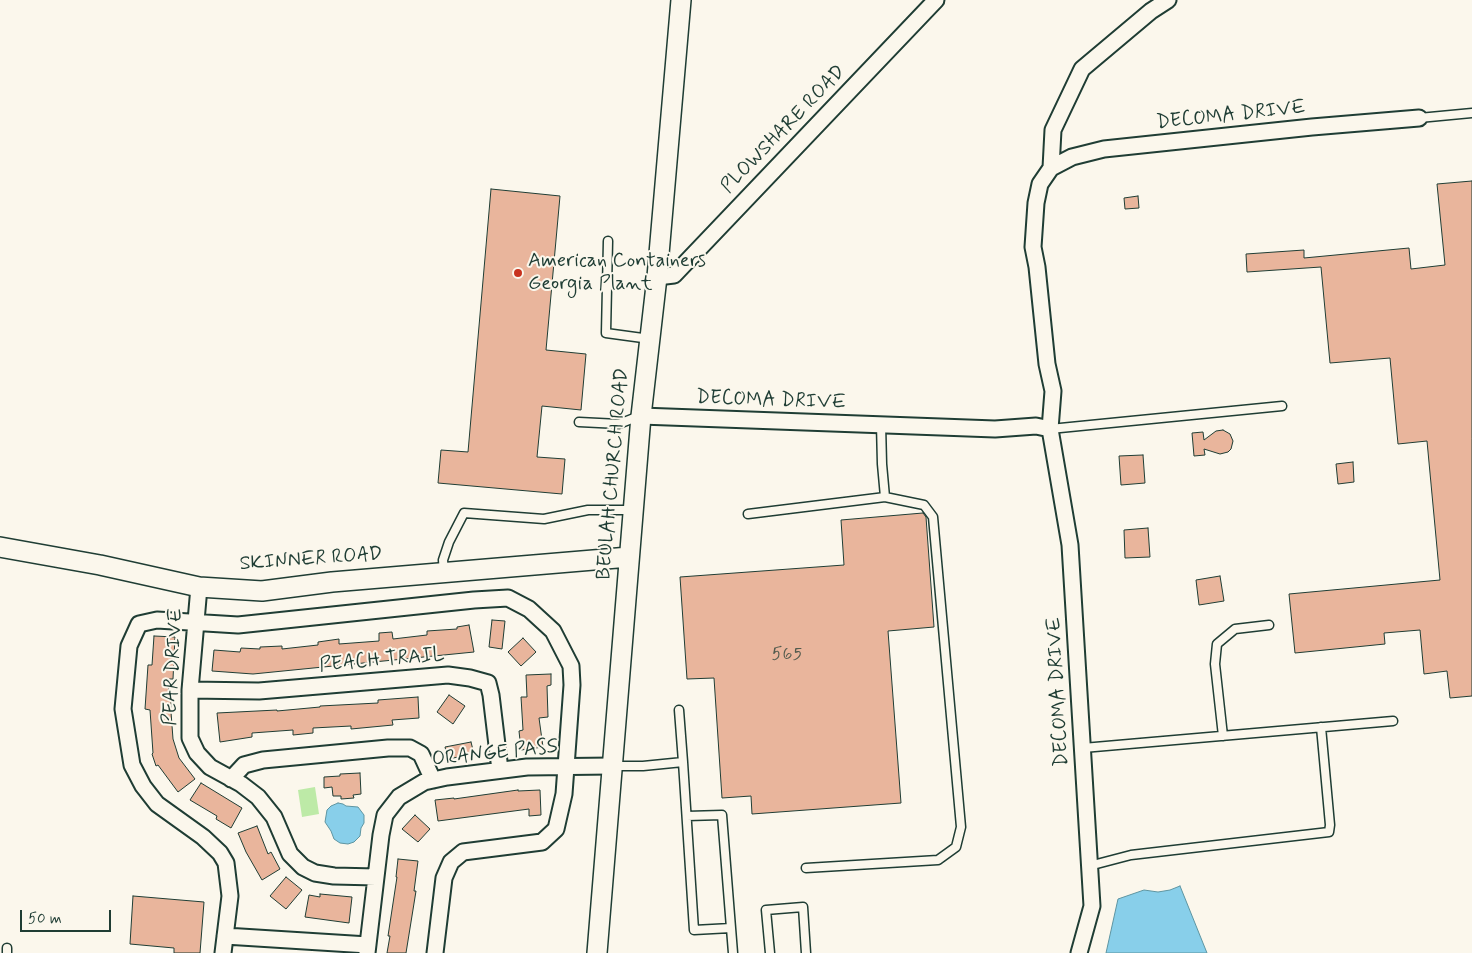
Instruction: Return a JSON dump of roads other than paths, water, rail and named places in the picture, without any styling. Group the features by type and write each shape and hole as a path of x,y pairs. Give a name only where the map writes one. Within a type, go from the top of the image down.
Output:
{"street":[{"name":"BEULAH CHURCH ROAD","path":"597,953 641,416 656,277 681,0"},
{"name":"PLOWSHARE ROAD","path":"656,277 674,276 936,0"},
{"name":"DECOMA DRIVE","path":"1051,168 1053,130 1082,69 1151,11 1168,0"},
{"name":"DECOMA DRIVE","path":"1079,953 1092,906 1070,545 1050,429 1052,391 1033,247 1036,203 1040,184 1051,168 1072,157 1104,149 1312,127 1419,118"},
{"name":"DECOMA DRIVE","path":"641,416 995,429 1036,426 1050,429"},
{"name":"SKINNER ROAD","path":"0,548 100,566 199,587 262,591 332,582 629,557"},
{"name":"PEAR DRIVE","path":"199,587 190,690 190,738 197,753 210,767 231,778 258,797 274,817 290,854 303,867 315,873 334,876 376,877"},
{"path":"223,953 230,896 226,863 220,853 203,837 157,804 143,786 132,766 123,708 129,646 139,624 157,620 238,625 508,598 529,609 553,631 571,666 572,685 564,794 556,829 542,842 463,852 451,862 444,878 435,953"},
{"name":"PEACH TRAIL","path":"190,690 259,691 448,675 470,678 488,683 500,770"},
{"path":"231,778 244,765 263,760 388,748 410,748 421,754 433,780"},
{"name":"ORANGE PASS","path":"368,949 381,835 386,815 399,797 424,782 500,770 528,767 612,766"},
{"path":"225,936 368,949"}],"lane":[{"path":"1419,118 1472,113"},
{"path":"608,241 606,334 650,339"},
{"path":"1050,429 1282,406"},
{"path":"579,422 619,424 641,416"},
{"path":"881,424 885,497"},
{"path":"748,514 885,497 924,505 933,517 961,827 956,847 938,860 806,868"},
{"path":"444,572 443,560 449,542 464,514 544,520 588,510 634,510"},
{"path":"1223,736 1215,664 1217,644 1235,629 1269,625"},
{"path":"679,710 694,930 731,928"},
{"path":"1083,748 1393,721"},
{"path":"1089,866 1131,855 1329,832 1330,824 1322,727"},
{"path":"612,766 643,766 683,762"},
{"path":"687,816 722,814 733,953"},
{"path":"770,953 766,910 803,907 806,953"}],"water":[{"path":"338,803 358,807 364,815 360,836 354,842 348,844 340,843 334,839 325,822 327,810"},
{"path":"1180,886 1207,953 1106,953 1118,899 1144,890 1158,892"}],"place":[{"name":"American Containers Georgia Plant","path":"518,273"}]}
